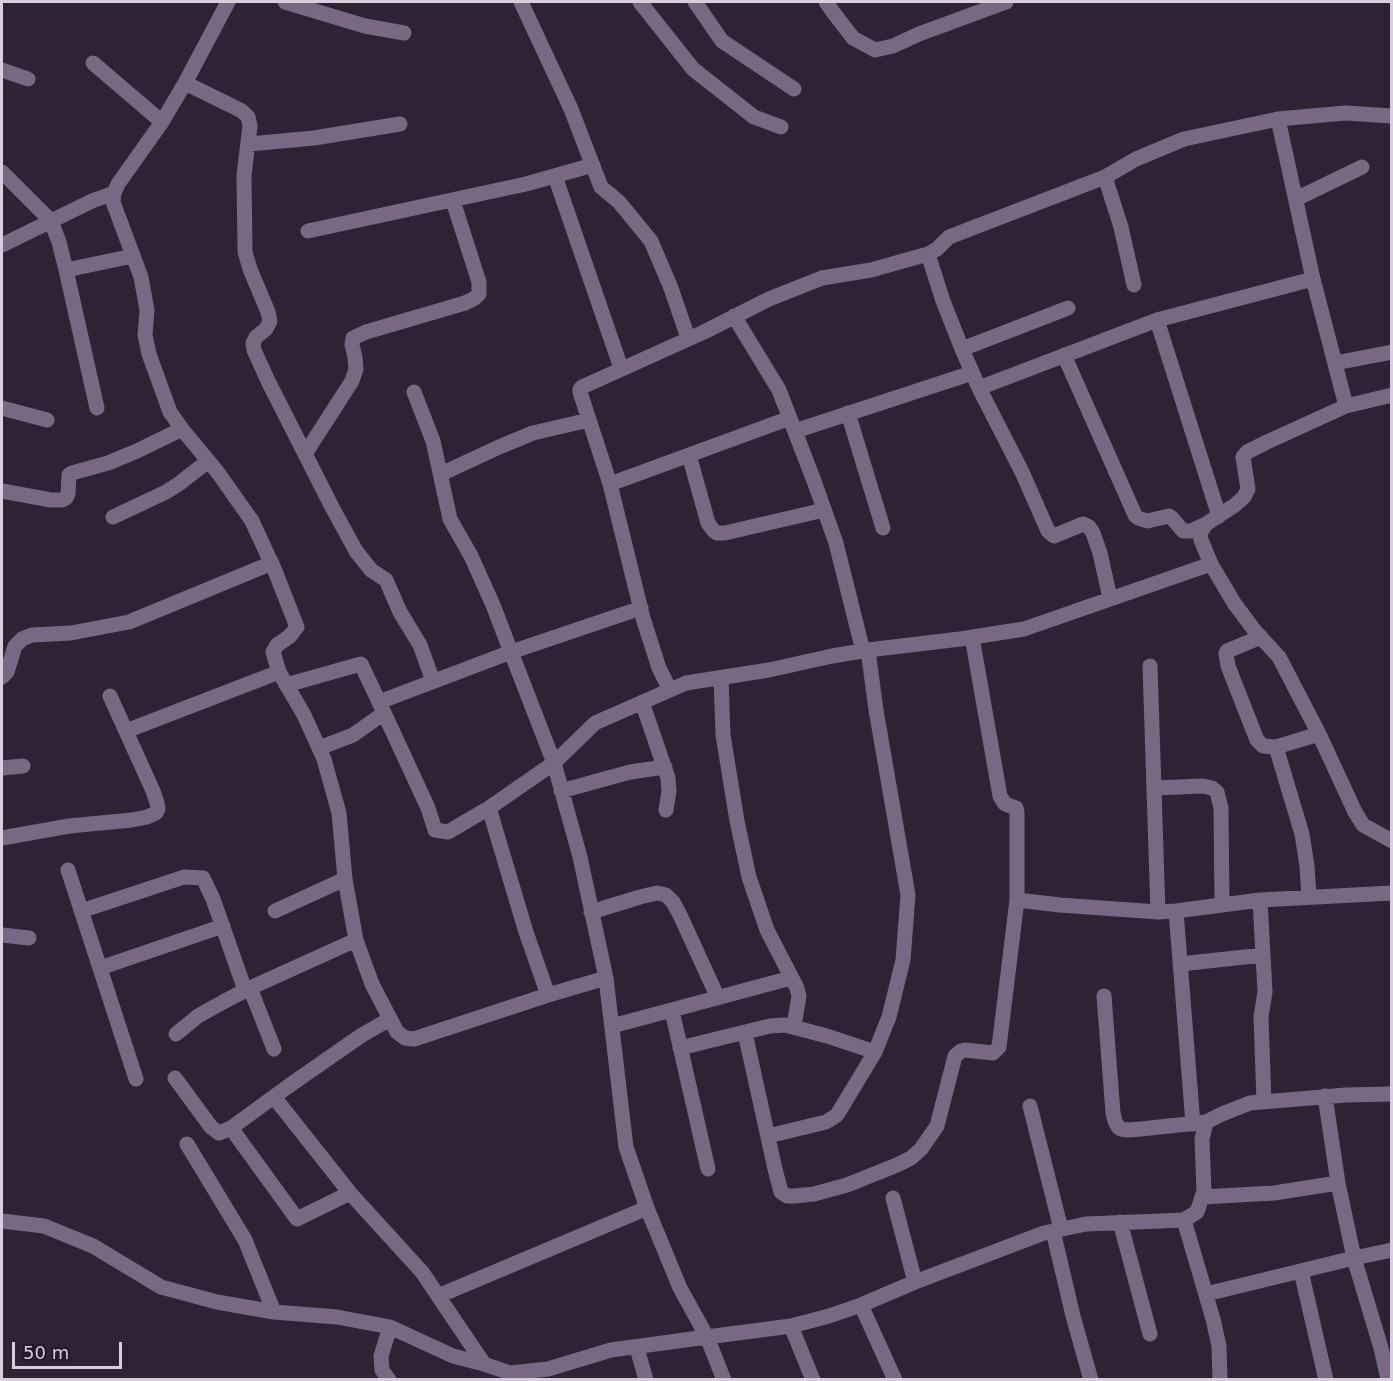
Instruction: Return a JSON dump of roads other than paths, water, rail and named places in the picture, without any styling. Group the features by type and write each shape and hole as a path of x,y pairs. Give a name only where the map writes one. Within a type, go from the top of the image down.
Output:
{"street":[{"path":"228,2 162,122 118,184 113,202 141,277 147,309 145,335 149,354 170,412 219,474 252,521 272,563 297,627 290,636 277,645 273,652 282,679 303,715 324,759 339,813 345,879 356,940 372,984 397,1032 405,1038 414,1039 606,978"},
{"path":"285,2 365,26 405,33"},
{"path":"521,2 571,109 601,187 619,201 651,240 688,338"},
{"path":"640,2 693,69 754,117 781,127"},
{"path":"695,2 722,41 794,89"},
{"path":"826,2 853,38 876,50 893,46 929,30 1006,2"},
{"path":"93,63 162,122"},
{"path":"2,70 28,79"},
{"path":"185,83 242,111 248,117 249,144 244,175 246,252 250,269 270,321 267,329 256,337 253,343 254,350 260,366 356,551 371,570 386,580 400,612 420,645 433,681"},
{"path":"670,690 659,668 640,608 610,484 579,389 704,332 769,299 822,278 871,270 928,254 949,237 1105,177 1136,159 1184,139 1278,119 1345,113 1392,116"},
{"path":"1278,119 1313,279 1346,406"},
{"path":"249,144 314,138 400,124"},
{"path":"308,231 453,201 593,165"},
{"path":"1296,199 1362,167"},
{"path":"2,172 51,221 66,270 97,408"},
{"path":"555,176 621,368"},
{"path":"1105,177 1124,238 1134,285"},
{"path":"2,245 92,201 114,193"},
{"path":"305,454 352,381 356,369 353,338 366,332 465,303 479,294 479,282 453,201"},
{"path":"928,254 962,349 1048,531 1054,536 1083,524 1089,527 1100,553 1110,598"},
{"path":"66,270 133,256"},
{"path":"979,388 1157,320 1313,279"},
{"path":"962,349 1068,308"},
{"path":"734,316 778,390 836,543 866,651 908,895 903,960 889,1017 875,1052 837,1114 826,1122 768,1136"},
{"path":"1157,320 1213,520"},
{"path":"1335,363 1392,351"},
{"path":"1064,355 1135,515 1147,521 1169,516 1183,531 1191,531 1213,520 1244,497 1248,489 1243,457 1247,452 1346,406 1392,395"},
{"path":"610,484 689,455 792,424 848,413 972,372"},
{"path":"414,392 433,441 450,519 471,555 494,605 554,763 580,857 606,978 626,1147 647,1209 680,1288 707,1337 724,1380"},
{"path":"2,408 47,420"},
{"path":"848,413 883,528"},
{"path":"441,474 533,434 588,420"},
{"path":"2,491 51,501 62,500 68,494 69,475 72,473 108,463 182,429"},
{"path":"689,455 708,523 717,533 824,510"},
{"path":"113,517 166,492 208,460"},
{"path":"1213,520 1200,532 1211,564 1234,603 1279,657 1363,825 1392,841"},
{"path":"2,677 7,672 15,646 22,639 32,635 71,633 129,622 272,563"},
{"path":"126,731 282,679 361,664 428,808 435,830 448,832 489,808 554,763 595,723 686,683 866,651 1024,628 1211,564"},
{"path":"319,748 353,735 381,708 433,681 640,608"},
{"path":"745,1033 775,1169 781,1192 787,1196 814,1194 857,1181 911,1158 921,1149 937,1126 955,1056 965,1050 993,1053 999,1047 1017,900 1017,812 1016,808 1005,804 1000,796 972,637"},
{"path":"1261,637 1226,653 1257,740 1263,746 1276,747 1319,734"},
{"path":"1150,666 1158,912"},
{"path":"721,678 723,735 737,821 749,877 767,930 799,996 794,1026"},
{"path":"2,838 69,826 147,818 156,813 158,809 153,791 110,696"},
{"path":"642,702 668,778 669,791 666,810"},
{"path":"1276,747 1302,834 1308,866 1309,897"},
{"path":"2,768 22,766"},
{"path":"561,790 630,772 665,767"},
{"path":"1155,788 1203,786 1217,792 1221,808 1222,904"},
{"path":"489,808 526,932 548,995"},
{"path":"68,870 136,1079"},
{"path":"81,911 184,877 203,878 247,989 274,1049"},
{"path":"274,911 345,879"},
{"path":"591,912 657,893 666,895 680,915 718,998"},
{"path":"1017,900 1158,912 1260,900 1392,893"},
{"path":"1260,900 1265,992 1262,1017 1264,1102"},
{"path":"2,1221 44,1226 93,1246 161,1287 217,1302 274,1311 337,1317 390,1327 453,1356 510,1373 548,1369 611,1350 791,1326 829,1316 1044,1233 1086,1224 1184,1220 1197,1212 1204,1191 1202,1139 1180,964 1176,911"},
{"path":"100,968 223,926"},
{"path":"2,935 29,938"},
{"path":"176,1034 198,1016 247,989 356,940"},
{"path":"1180,964 1263,955"},
{"path":"612,1026 791,978"},
{"path":"1104,996 1113,1113 1115,1121 1122,1129 1200,1123 1250,1103 1325,1096 1392,1094"},
{"path":"672,1011 708,1169"},
{"path":"175,1078 219,1134 231,1128 362,1035 390,1019"},
{"path":"680,1048 770,1026 785,1025 827,1035 875,1052"},
{"path":"1325,1096 1338,1183 1354,1258 1388,1379"},
{"path":"274,1097 350,1193 422,1272 484,1364"},
{"path":"1030,1106 1073,1316 1091,1380"},
{"path":"231,1128 297,1219 350,1193"},
{"path":"187,1144 245,1240 274,1311"},
{"path":"1202,1197 1274,1193 1338,1183"},
{"path":"893,1198 915,1282"},
{"path":"438,1296 647,1209"},
{"path":"1184,1220 1219,1346 1220,1380"},
{"path":"1120,1222 1150,1334"},
{"path":"1206,1293 1392,1250"},
{"path":"1301,1271 1326,1380"},
{"path":"861,1305 895,1380"},
{"path":"791,1326 813,1380"},
{"path":"385,1378 381,1356 390,1327"},
{"path":"637,1348 645,1380"}]}
